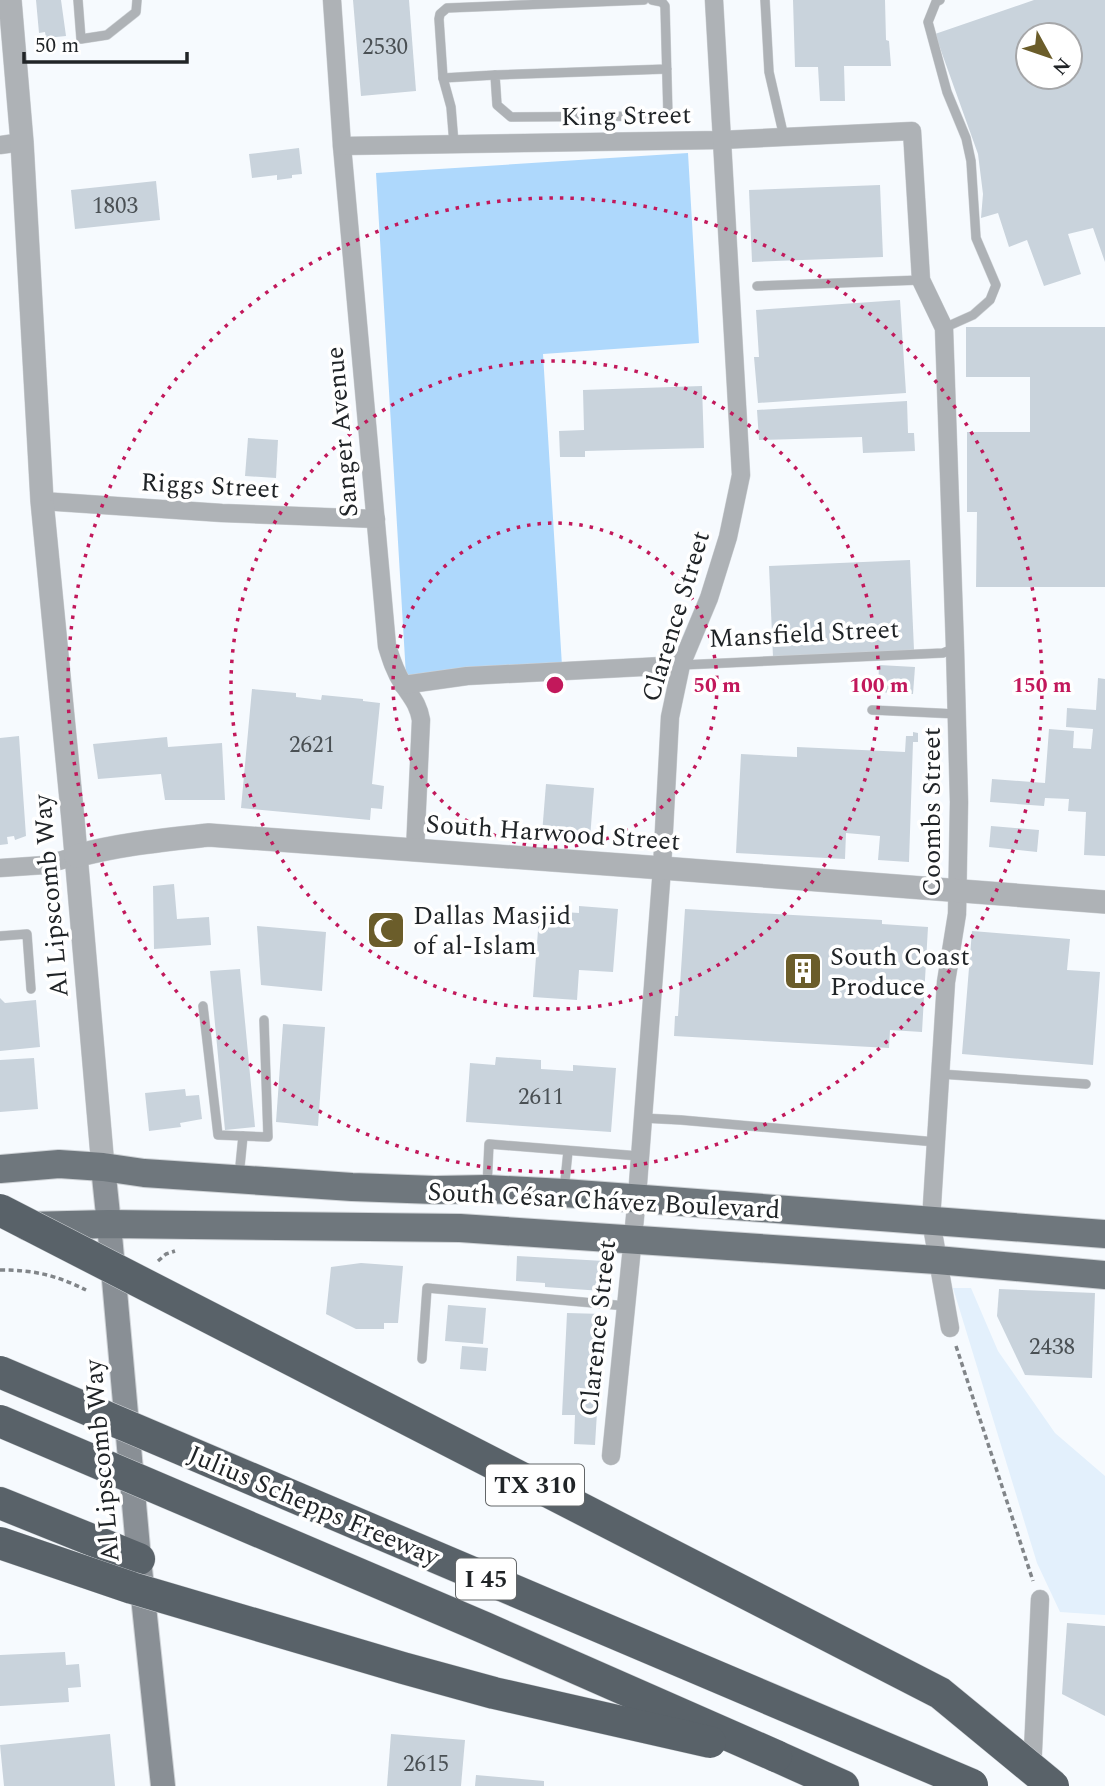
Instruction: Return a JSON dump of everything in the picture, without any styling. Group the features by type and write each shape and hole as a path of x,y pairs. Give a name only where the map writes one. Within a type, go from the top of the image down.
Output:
{"highway":[{"name":"TX 310","path":"0,1210 940,1693 1053,1786"},
{"name":"Julius Schepps Freeway","path":"0,1372 975,1786"},
{"name":"Julius Schepps Freeway","path":"0,1421 498,1633 842,1786"},
{"path":"0,1503 139,1559"},
{"path":"0,1543 145,1592 468,1686 776,1756"}],"main road":[{"name":"South César Chávez Boulevard","path":"0,1169 59,1164 352,1187 487,1189 637,1197 1105,1234"},
{"name":"Al Lipscomb Way","path":"103,1167 163,1786"},
{"name":"South César Chávez Boulevard","path":"0,1227 109,1224 460,1228 1105,1275"}],"street":[{"name":"Al Lipscomb Way","path":"10,0 11,143 103,1167"},
{"name":"Sanger Avenue","path":"332,0 342,146 387,646 392,664 419,708 421,720 415,851"},
{"name":"Clarence Street","path":"611,1456 637,1197 662,868 670,718 681,665 709,598 729,537 741,475 714,0"},
{"name":"King Street","path":"342,146 721,139 912,131"},
{"name":"Coombs Street","path":"912,131 921,280 944,328 955,648 959,802 957,914 946,982 931,1221 950,1328"},
{"name":"Riggs Street","path":"43,501 222,513 376,519"},
{"name":"Mansfield Street","path":"403,685 467,676 681,665"},
{"name":"South Harwood Street","path":"0,869 45,865 98,850 209,835 1105,902"},
{"path":"1031,1786 1040,1599"}],"lane":[{"path":"78,0 81,39 107,35 136,12 136,0"},
{"path":"454,144 451,107 443,78 439,19 440,14 447,8 645,0"},
{"path":"495,75 497,106 511,117 668,116 665,6 662,2 652,0"},
{"path":"765,0 769,72 784,136"},
{"path":"940,0 936,2 928,22 947,92 966,138 971,160 976,238 996,285 990,300 973,315 944,328"},
{"path":"443,78 667,69"},
{"path":"757,286 921,280"},
{"name":"Mansfield Street","path":"681,665 943,653 955,648"},
{"path":"872,710 957,714"},
{"path":"0,936 27,934 31,989"},
{"path":"203,1006 218,1135 268,1137 264,1020"},
{"path":"940,1074 1086,1084"},
{"path":"642,1118 936,1142"},
{"path":"239,1179 243,1136"},
{"path":"487,1189 489,1143 639,1156"},
{"path":"564,1193 568,1151"},
{"path":"422,1359 427,1288 626,1306"}],"path":[{"path":"0,1270 26,1270 49,1274 86,1290"},
{"path":"950,1328 1040,1599"}],"shaded area":[{"path":"688,153 699,343 543,354 562,666 406,676 376,173"},
{"path":"953,1288 971,1288 998,1351 1055,1433 1105,1476 1105,1615 1060,1612 1037,1563"}],"building":[{"path":"36,0 61,0 66,36 46,38 45,32 39,33"},
{"path":"353,0 409,0 416,91 361,96"},
{"path":"793,0 885,0 886,40 889,41 891,66 844,66 845,101 820,101 818,67 795,67"},
{"path":"1034,0 1105,0 1105,262 1093,228 1068,234 1081,274 1044,286 1027,240 1009,247 998,213 981,218 983,194 978,154 935,34"},
{"path":"299,148 302,174 277,180 277,175 252,178 249,154"},
{"path":"156,181 160,220 75,229 71,190"},
{"path":"880,185 883,257 752,262 749,190"},
{"path":"900,300 906,393 758,403 754,357 759,357 756,310"},
{"path":"966,327 1105,327 1105,587 976,587 977,512 967,512 967,432 1030,432 1030,377 966,377"},
{"path":"702,386 704,448 585,451 585,457 560,457 559,431 584,430 583,390"},
{"path":"907,401 908,433 914,433 915,451 863,453 862,437 759,440 757,410"},
{"path":"248,438 278,440 276,478 245,476"},
{"path":"910,560 914,650 773,657 769,566"},
{"path":"879,665 915,667 913,694 878,692"},
{"path":"1098,678 1105,679 1105,856 1084,855 1086,812 1068,811 1069,799 1045,798 1044,806 990,802 992,779 1045,783 1049,729 1074,731 1073,748 1091,749 1093,729 1066,727 1067,708 1096,710"},
{"path":"252,689 296,693 296,697 321,700 322,695 380,703 372,784 384,786 382,809 371,808 370,820 241,808"},
{"path":"913,732 918,733 918,742 913,742 909,862 878,860 880,836 846,833 845,859 736,853 741,754 797,757 797,747 905,752 906,736 913,736"},
{"path":"19,736 26,836 15,840 14,836 7,837 8,844 0,845 0,738"},
{"path":"167,737 168,747 222,743 225,800 165,800 161,774 98,779 93,744"},
{"path":"546,784 594,788 590,838 542,834"},
{"path":"991,826 1039,830 1037,852 989,847"},
{"path":"174,884 177,919 209,917 211,945 154,949 153,886"},
{"path":"579,906 618,909 613,972 579,970 577,1000 533,997 539,917 563,919 564,912 579,913"},
{"name":"South Coast Produce","path":"685,909 882,920 882,924 928,927 922,1032 890,1030 889,1048 674,1036 675,1016 678,1016"},
{"path":"257,926 326,932 322,991 261,985"},
{"path":"972,931 1070,939 1067,970 1100,972 1093,1065 962,1054"},
{"path":"240,969 255,1127 225,1130 210,971"},
{"path":"0,998 5,1003 36,1000 40,1047 0,1051"},
{"path":"283,1024 325,1027 318,1126 276,1122"},
{"path":"496,1057 541,1060 541,1069 573,1071 573,1065 616,1068 611,1132 466,1122 470,1063 495,1065"},
{"path":"34,1058 38,1109 0,1112 0,1060"},
{"path":"185,1089 186,1096 199,1095 202,1119 180,1123 181,1127 149,1131 145,1093"},
{"path":"517,1256 604,1261 602,1291 545,1287 545,1283 516,1281"},
{"path":"361,1263 403,1266 398,1323 384,1323 384,1329 356,1329 326,1314 331,1267"},
{"path":"999,1289 1095,1293 1092,1378 1025,1375 997,1316"},
{"path":"448,1305 486,1308 483,1344 445,1341"},
{"path":"567,1313 603,1314 595,1445 574,1444 575,1415 562,1415"},
{"path":"462,1346 488,1348 486,1371 460,1369"},
{"path":"1067,1623 1105,1626 1105,1716 1062,1694"},
{"path":"65,1652 66,1665 79,1664 81,1687 68,1688 69,1702 0,1706 0,1655"},
{"path":"110,1734 115,1786 4,1786 0,1745"},
{"path":"391,1734 465,1740 461,1786 387,1786"},
{"path":"476,1775 544,1781 544,1786 475,1786"}],"place":[{"name":"Dallas Masjid of al-Islam","path":"386,930"},
{"name":"South Coast Produce","path":"803,971"}]}
